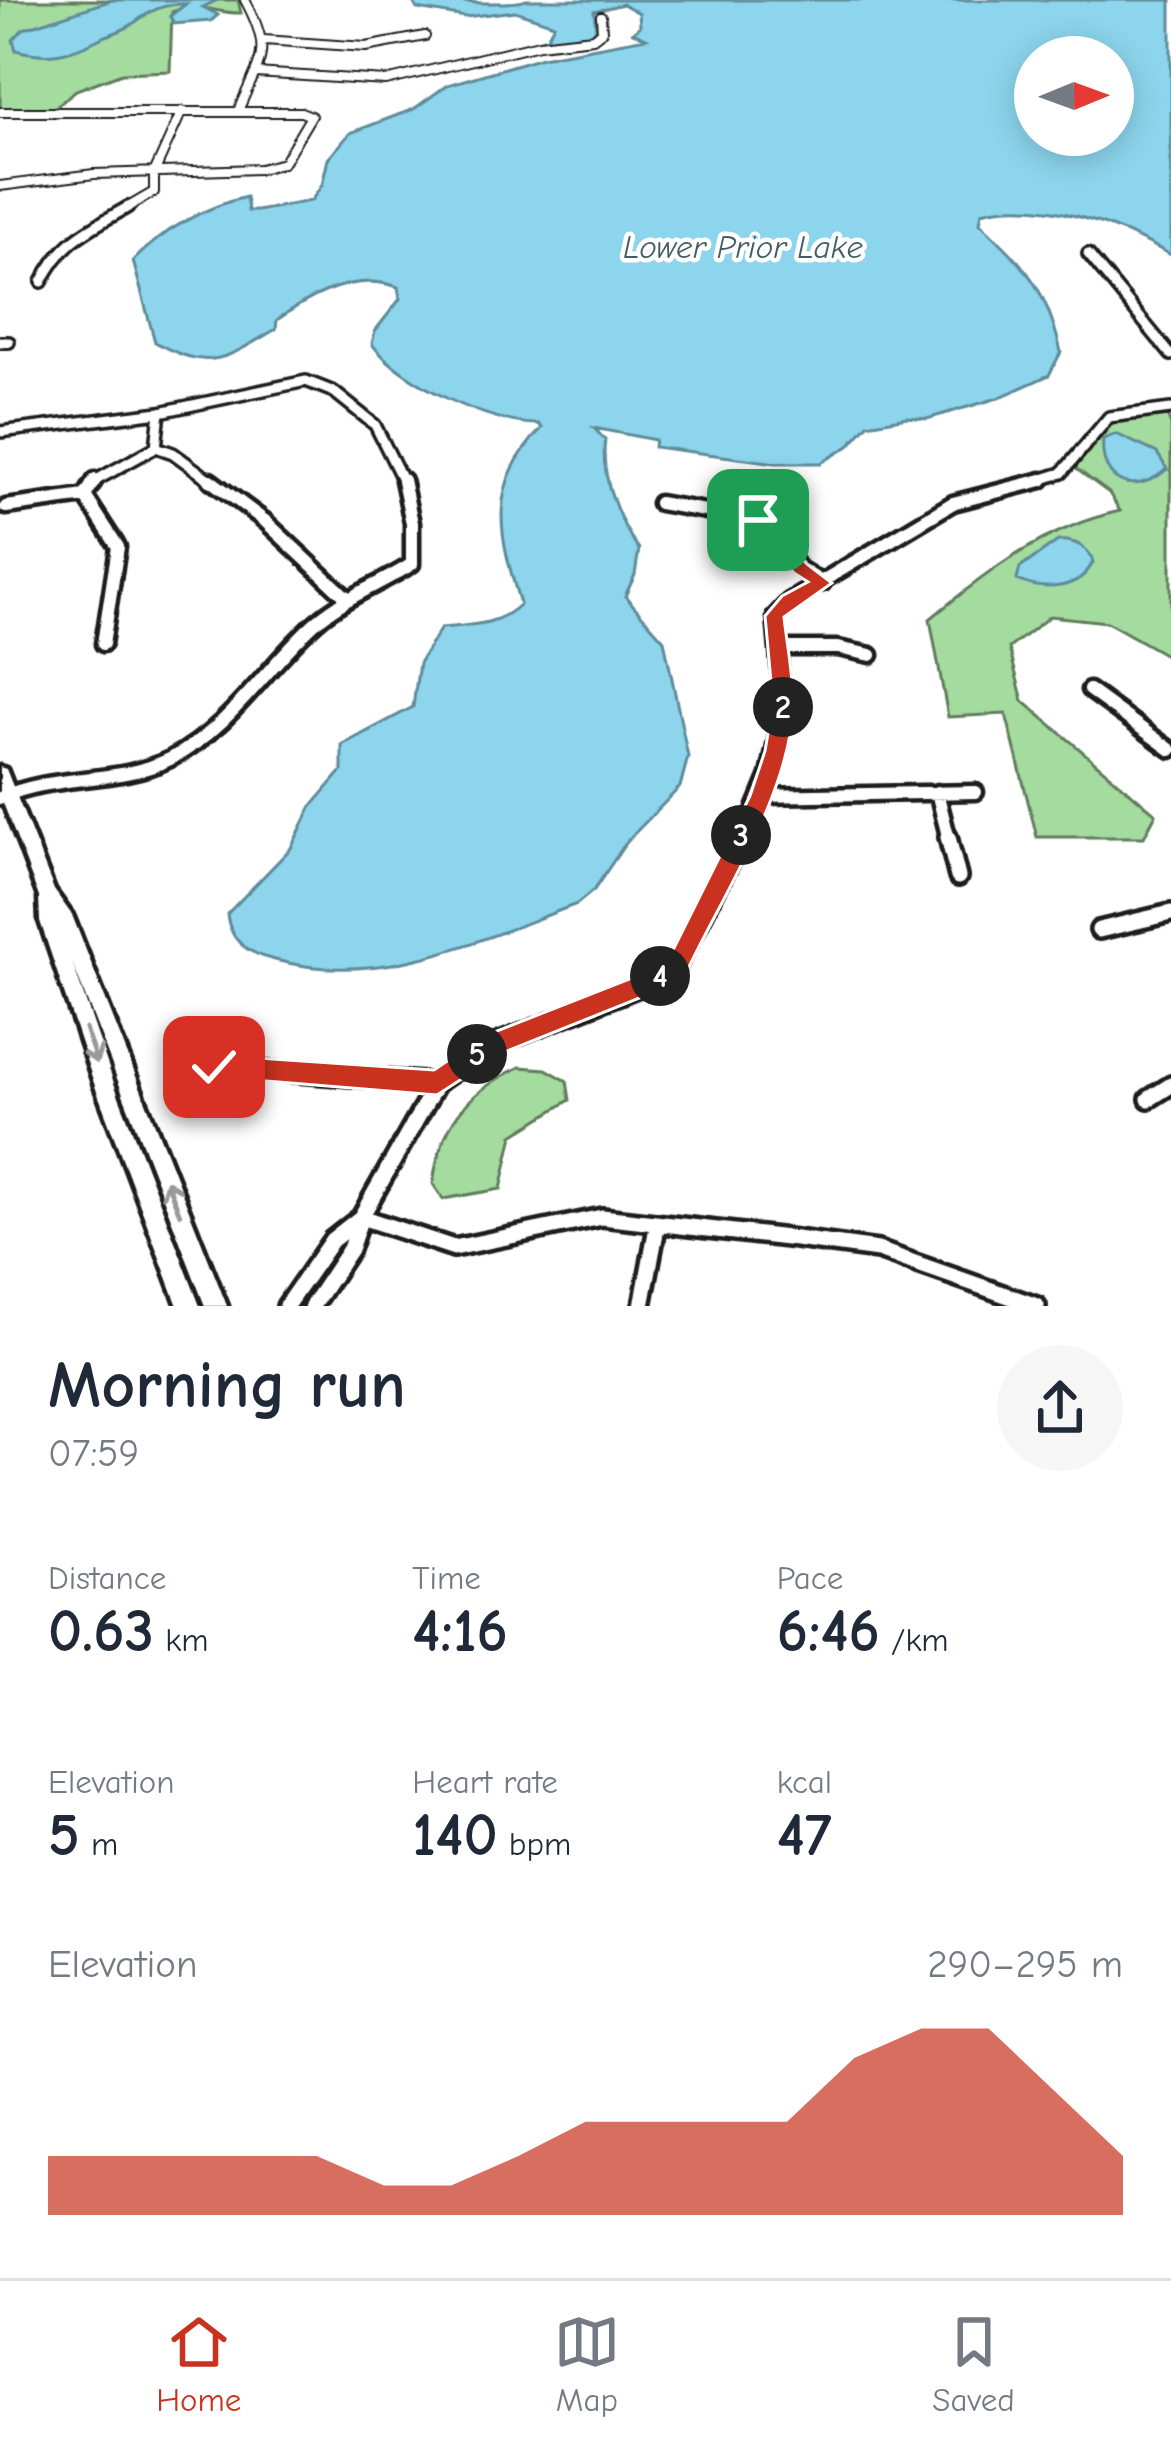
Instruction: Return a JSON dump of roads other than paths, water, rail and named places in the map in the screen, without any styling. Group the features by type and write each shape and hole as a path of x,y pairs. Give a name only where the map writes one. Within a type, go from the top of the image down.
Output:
{"main road":[{"path":"0,775 4,795 47,894 63,915 216,1306"},
{"path":"47,894 49,921 105,1086 189,1306"}],"street":[{"path":"238,111 264,40 244,0"},
{"path":"255,73 386,81 538,44 593,38 602,31 601,16"},
{"path":"326,41 333,31"},
{"path":"264,40 366,47 425,36"},
{"path":"0,112 238,111 307,112 311,116 283,163 231,172 92,174 0,187"},
{"path":"41,282 56,253 67,243 154,192 154,173 182,112"},
{"path":"1088,254 1171,356"},
{"path":"0,432 160,412 306,381 327,388 381,431 401,466 416,551 412,564 395,576 346,597 187,750 153,767 4,795"},
{"path":"312,1306 350,1249 362,1217 437,1083 493,1045 654,981 678,963 760,796 784,704 775,616 789,601 953,503 1058,476 1068,469 1098,420 1107,415 1171,409"},
{"path":"156,447 160,412"},
{"path":"85,496 92,482 156,447 172,453 265,521 346,597"},
{"path":"6,507 85,496"},
{"path":"85,496 118,547 103,644"},
{"path":"659,502 758,520 800,569 823,583"},
{"path":"778,648 838,648 871,655"},
{"path":"1089,690 1171,750"},
{"path":"937,792 958,877"},
{"path":"760,796 976,792"},
{"path":"1099,930 1171,914"},
{"path":"214,1067 437,1083"},
{"path":"1149,1100 1171,1085"},
{"path":"362,1217 454,1248 602,1217 878,1250 1037,1306"},
{"path":"286,1306 332,1240 362,1217"},
{"path":"642,1306 657,1227"}],"water":[{"path":"112,0 218,0 203,7 218,15 211,21 174,24 170,16 186,4 171,5 68,51 16,50 13,40 23,29"},
{"name":"Lower Prior Lake","path":"412,0 1171,0 1171,255 1128,234 1055,211 1005,208 982,212 980,223 1022,266 1048,311 1061,352 1049,375 998,398 927,419 907,417 868,424 849,446 821,463 776,463 654,447 655,440 594,428 605,440 612,497 639,549 625,596 664,640 688,757 680,787 627,841 594,890 577,904 466,945 391,964 314,967 275,960 237,940 227,914 291,848 312,806 342,771 342,745 413,707 419,663 441,628 493,620 520,604 502,511 512,470 542,428 448,399 386,359 372,344 375,331 400,299 398,287 366,282 335,288 277,320 276,329 243,348 204,359 155,342 133,261 171,230 230,201 246,197 248,211 257,211 311,201 322,185 328,159 350,133 414,109 447,85 542,57 646,38 633,32 640,26 639,13 623,4 594,11 596,29 591,34 538,40 547,37 554,24 515,11 465,17 417,9"},
{"path":"1116,434 1157,453 1167,469 1132,484 1113,476 1103,454 1103,439"},
{"path":"1058,541 1075,543 1088,552 1093,562 1087,571 1060,586 1017,580 1020,568"}]}
